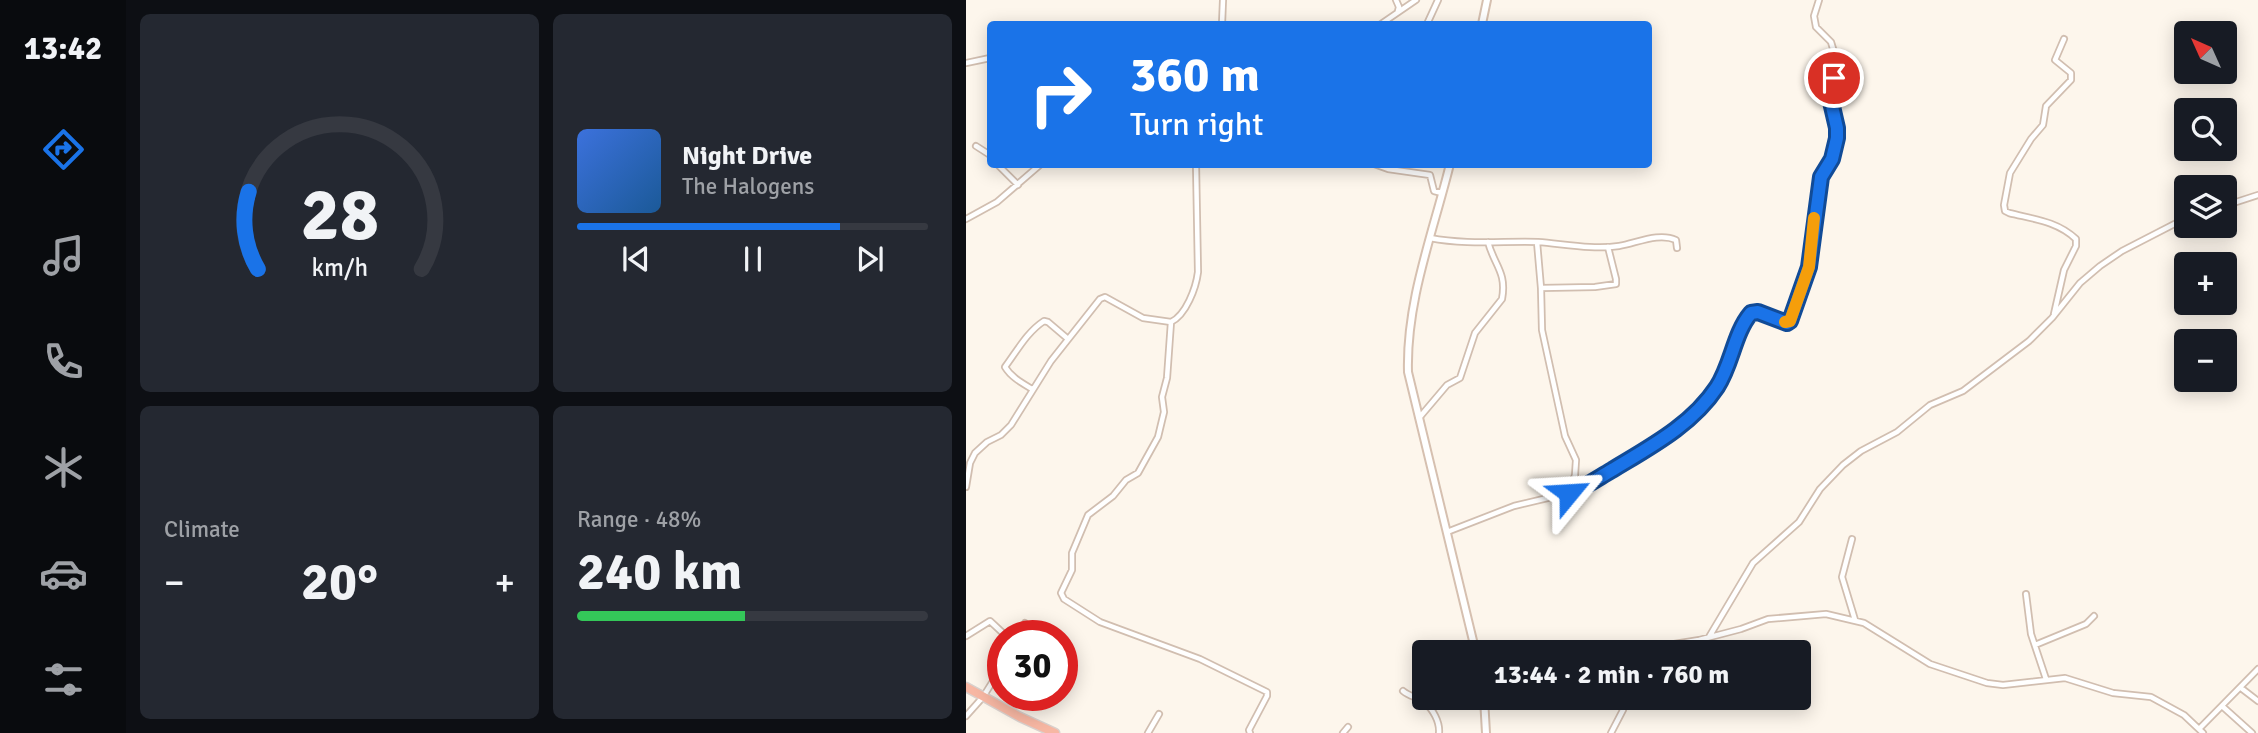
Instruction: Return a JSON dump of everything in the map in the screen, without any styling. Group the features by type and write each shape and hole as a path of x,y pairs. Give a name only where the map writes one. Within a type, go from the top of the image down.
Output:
{"highway":[{"path":"966,687 1051,732"}],"main road":[{"path":"1483,21 1487,0"},
{"path":"1449,168 1417,286 1408,372 1473,640"},
{"path":"1485,710 1486,733"}],"street":[{"path":"1223,0 1223,21"},
{"path":"1396,0 1398,11"},
{"path":"1385,21 1416,0"},
{"path":"1428,21 1438,0"},
{"path":"1447,532 1514,506 1569,493 1591,484 1642,454 1703,406 1719,385 1751,313 1758,312 1787,323 1790,321 1809,267 1821,177 1832,159 1837,138 1831,102 1834,52 1831,42 1816,27 1814,16 1819,0"},
{"path":"2054,315 2064,270 2076,246 2076,239 2068,232 2041,219 2009,213 2005,211 2004,205 2010,173 2027,144 2043,125 2046,106 2070,80 2071,73 2055,60 2064,39"},
{"path":"966,62 987,58"},
{"path":"976,146 987,153"},
{"path":"1001,168 1018,185"},
{"path":"966,219 997,202 1037,168"},
{"path":"966,487 970,463 975,453 1005,432 1068,339 1103,298 1147,319 1171,322 1179,317 1197,282 1196,168"},
{"path":"1385,168 1430,175 1434,191 1442,193"},
{"path":"2237,202 2258,195"},
{"path":"1709,637 1753,563 1798,522 1831,475 1861,451 1904,426 1930,405 1963,391 2015,354 2054,315 2080,283 2122,251 2174,224"},
{"path":"1430,238 1451,242 1537,242 1608,247 1649,238 1669,237 1676,240 1677,248"},
{"path":"1418,419 1447,385 1460,378 1475,333 1502,299 1501,270 1491,255 1488,242"},
{"path":"1537,242 1542,330 1550,376 1565,436 1576,460 1575,475 1569,493"},
{"path":"1541,288 1616,284 1608,247"},
{"path":"1032,389 1006,370 1005,367 1013,354 1044,321 1068,339"},
{"path":"1171,322 1167,378 1162,397 1164,412 1158,437 1138,473 1126,480 1113,496 1088,515 1072,553 1072,570 1061,593 1064,598 1100,622 1200,659 1267,692 1252,720 1250,733"},
{"path":"1852,539 1842,577 1855,620"},
{"path":"2026,594 2028,620 2046,679"},
{"path":"1694,640 1780,617 1826,614 1855,620 1930,664 1987,683 2003,685 2046,679 2070,679 2113,693 2151,697 2172,707 2201,731 2258,669"},
{"path":"2035,645 2086,624 2094,616"},
{"path":"966,636 987,623"},
{"path":"2241,688 2258,701"},
{"path":"966,716 987,690"},
{"path":"1403,691 1410,697 1425,702 1439,721 1439,733"},
{"path":"2222,706 2252,733"},
{"path":"1611,733 1622,710"},
{"path":"1147,733 1159,714"},
{"path":"1343,733 1349,727"}],"slow traffic":[{"path":"1785,322 1790,321 1809,267 1814,218"}],"route":[{"path":"1569,493 1591,484 1642,454 1703,406 1719,385 1751,313 1758,312 1787,323 1790,321 1809,267 1821,177 1832,159 1837,138 1831,102 1834,78"}]}
